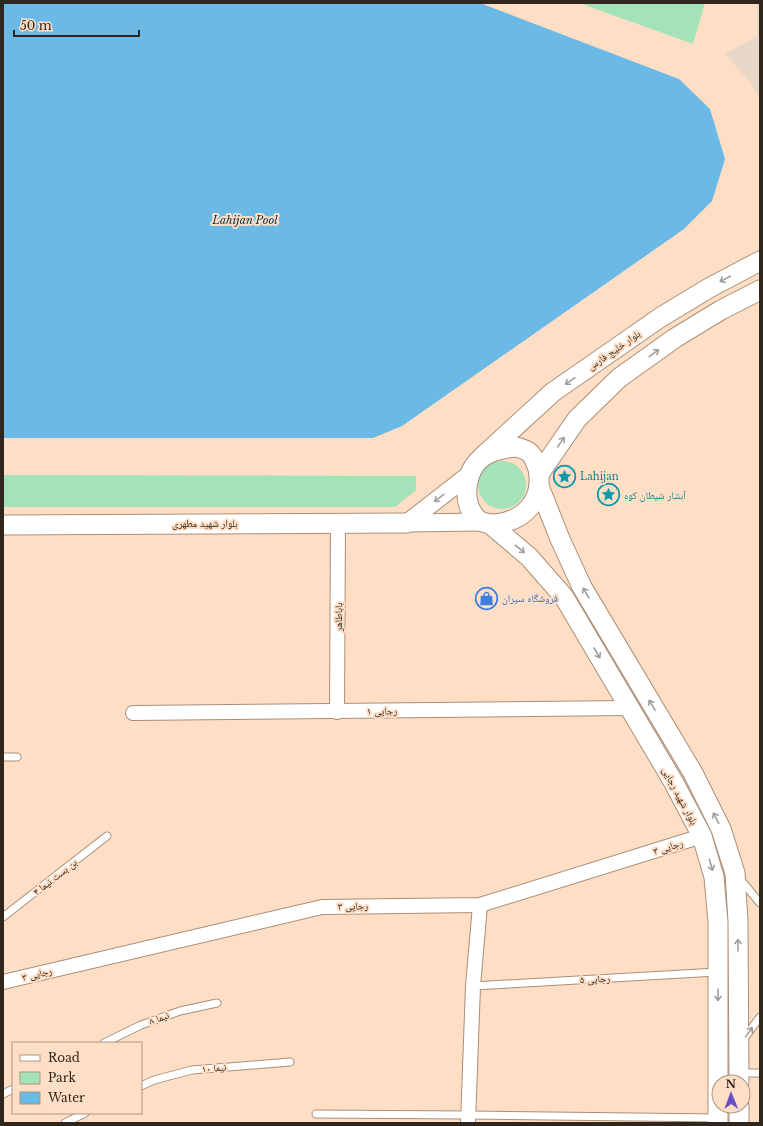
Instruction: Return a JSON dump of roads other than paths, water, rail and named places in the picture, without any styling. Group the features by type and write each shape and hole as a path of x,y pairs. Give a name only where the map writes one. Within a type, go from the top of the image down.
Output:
{"main road":[{"name":"بلوار خلیج فارس","path":"482,457 553,392 661,317 708,288 760,261"},
{"path":"738,1074 738,921 735,873 721,829 692,773 582,587 560,538 539,480 536,462 528,451 516,447 503,448 482,457 470,474 467,485 467,497 470,509 478,520 486,523 503,523 523,514 531,506 536,496 539,480 577,419 619,378 675,338 721,310 760,290"},
{"name":"بلوار شهید مطهری","path":"3,525 407,523"},
{"name":"بلوار شهید رجایی","path":"486,523 529,557 564,598 674,783 702,836 714,876 718,922 718,1120"},
{"path":"718,1073 723,1074"}],"street":[{"path":"407,523 470,474"},
{"name":"باباطاهر","path":"337,712 338,523"},
{"path":"407,523 486,523"},
{"name":"رجایی ۱","path":"133,713 630,708"},
{"name":"رجایی ۳","path":"3,982 322,907 480,905 702,836"},
{"path":"468,1119 473,986 480,905"}],"lane":[{"path":"3,757 18,757"},
{"name":"بن بست نیما ۴","path":"3,917 107,836"},
{"path":"735,873 760,903"},
{"name":"رجایی ۵","path":"473,986 718,972"},
{"name":"نیما ۸","path":"106,1042 141,1025 180,1010 217,1003"},
{"path":"738,1047 760,1017"},
{"name":"نیما ۱۰","path":"142,1086 154,1080 192,1070 290,1062"},
{"path":"3,1094 12,1090"},
{"path":"65,1123 84,1114"},
{"path":"316,1114 468,1119 718,1120"}],"water":[{"name":"Lahijan Pool","path":"3,3 480,3 679,79 710,109 725,159 712,201 684,229 402,426 373,438 3,438"}],"place":[{"name":"Lahijan","path":"564,476"},
{"name":"آبشار شیطان کوه","path":"608,495"},
{"name":"فروشگاه سیران","path":"487,598"}]}
